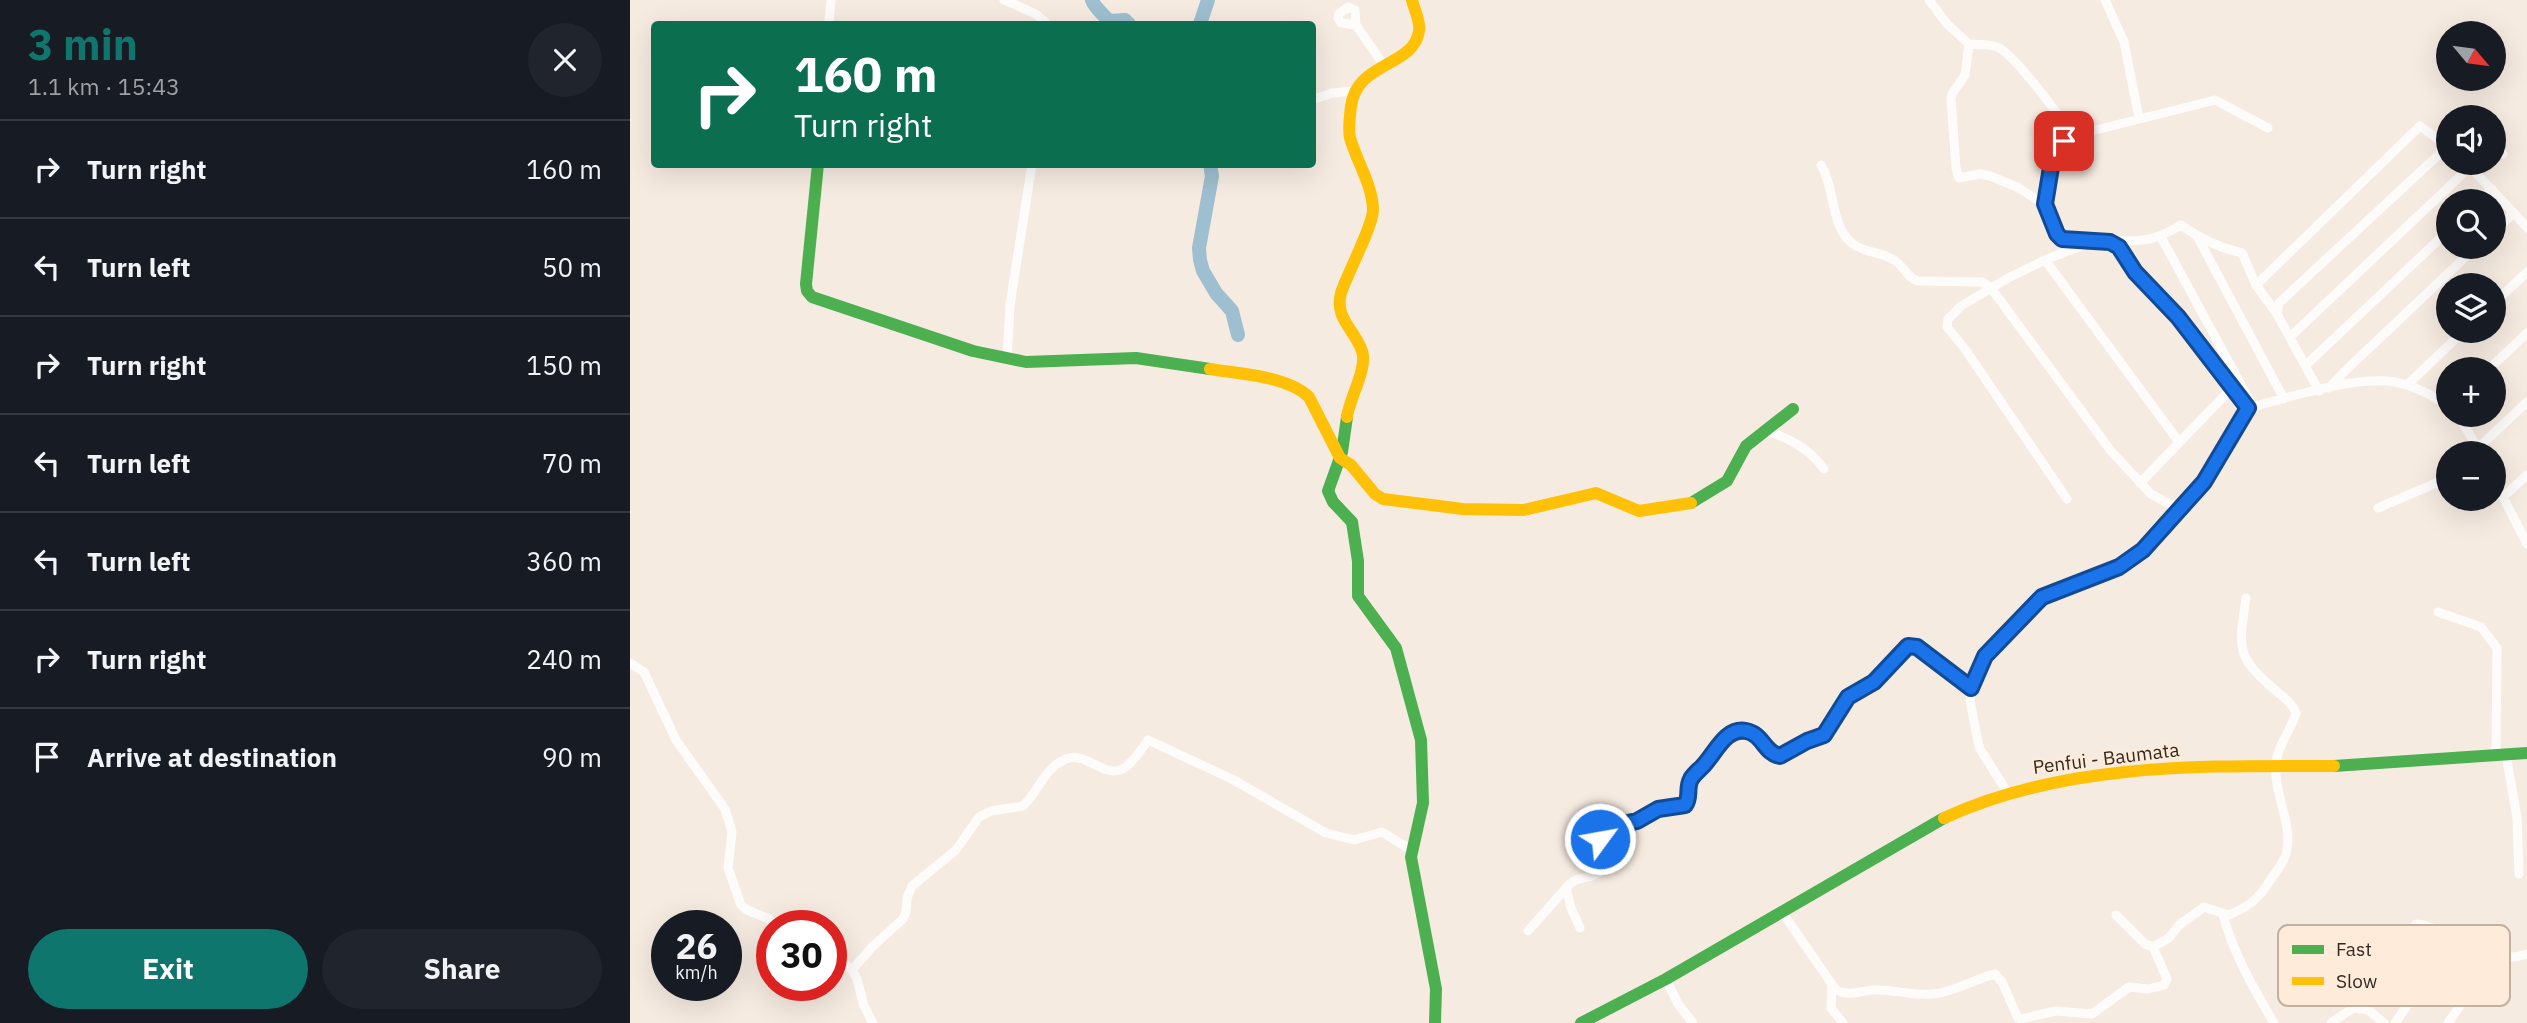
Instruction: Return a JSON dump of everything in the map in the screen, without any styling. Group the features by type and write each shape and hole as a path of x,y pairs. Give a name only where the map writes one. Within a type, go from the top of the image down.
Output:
{"street":[{"path":"829,21 831,0"},
{"path":"1004,0 1036,14 1044,21"},
{"path":"1412,0 1419,23 1418,39 1409,50 1363,78 1355,91 1349,113 1349,135 1371,193 1374,212 1340,296 1342,320 1364,357 1362,371 1348,409 1340,458 1328,485 1329,495 1336,506 1352,522 1357,552 1359,596 1364,607 1399,653 1405,687 1421,740 1423,803 1411,850 1419,908 1436,989 1436,1023"},
{"path":"1929,0 1947,24 1969,44 1997,47 2007,54 2072,136"},
{"path":"2105,0 2124,41 2139,118"},
{"path":"1356,25 1383,64"},
{"path":"1969,44 1965,75 1951,99 1958,176 1961,179 1980,174 1990,176 2017,187 2045,204"},
{"path":"1316,99 1332,93 1355,91"},
{"path":"2268,128 2215,100 2072,136 2054,149 2045,204 2059,237 2110,242 2144,241 2161,237 2180,225 2227,250 2242,253 2256,285 2277,314 2319,391"},
{"path":"2256,285 2420,125 2436,136"},
{"path":"2277,314 2279,303 2436,153"},
{"path":"1821,165 1832,188 1834,210 1843,232 1856,246 1895,260 1910,277 1918,281 1982,282 1991,288 2111,451 2151,494 2179,509"},
{"path":"818,168 806,284 810,295 973,351 1007,360 1026,362 1148,359 1288,383 1301,389 1309,397 1340,458 1354,469 1375,494 1388,500 1463,509 1524,510 1596,492 1631,509 1642,511 1693,503 1731,477 1742,451 1793,409"},
{"path":"1007,360 1010,305 1031,168"},
{"path":"2290,337 2458,175"},
{"path":"2478,175 2492,189"},
{"path":"2506,204 2527,228"},
{"path":"2506,220 2514,213"},
{"path":"2197,236 2284,399"},
{"path":"2161,237 2250,407"},
{"path":"2067,499 1965,349 1947,327 1948,318 1961,306 1991,288 2045,260 2094,241"},
{"path":"2110,242 2119,247 2135,272 2178,317 2232,388 2250,407"},
{"path":"2306,365 2436,242"},
{"path":"2329,388 2463,259"},
{"path":"2045,260 2179,442"},
{"path":"2506,292 2527,272"},
{"path":"2502,357 2527,333"},
{"path":"2407,385 2451,343"},
{"path":"2008,793 1980,749 1970,700 1971,688 1985,656 2033,605 2048,594 2087,581 2126,563 2143,550 2204,482 2250,407 2329,388 2389,381 2407,385 2436,399"},
{"path":"2140,482 2232,388"},
{"path":"2489,441 2527,402"},
{"path":"1766,429 1803,447 1815,457 1824,470"},
{"path":"2506,494 2527,475"},
{"path":"2378,508 2436,483"},
{"path":"2506,502 2525,536"},
{"path":"2153,947 2169,938 2179,925 2204,907 2223,915 2233,914 2252,904 2263,893 2286,854 2288,832 2275,784 2276,765 2279,748 2297,713 2287,700 2251,668 2243,653 2241,635 2246,598"},
{"path":"2438,612 2481,627 2497,649 2501,755 2517,818 2519,874"},
{"path":"1528,931 1575,879 1601,872 1602,830 1637,821 1658,809 1685,805 1689,800 1689,781 1723,740 1733,733 1742,731 1756,734 1770,753 1780,756 1807,741 1817,739 1829,730 1848,697 1874,682 1908,646 1917,647 1971,688"},
{"path":"630,663 645,674 676,740 725,809 732,834 728,868 741,905 756,914"},
{"path":"852,970 872,947 903,919 912,886 956,850 979,817 988,812 1023,806 1051,769 1073,756 1105,770 1119,770 1130,764 1148,740 1245,786 1319,830 1352,840 1382,832 1411,850"},
{"name":"Penfui - Baumata","path":"1581,1023 1666,979 1927,826 1959,810 2008,793 2068,780 2197,766 2347,766 2527,752"},
{"path":"1566,888 1570,908 1580,928"},
{"path":"1782,912 1832,985 1843,993 1854,995 1871,990 1935,994 1996,974 2018,1018 2056,1011 2089,1014 2097,1012 2129,987 2148,989 2164,985 2167,979 2153,947 2145,944 2116,915"},
{"path":"2223,915 2227,931 2251,983 2274,1023"},
{"path":"2510,958 2527,954"},
{"path":"847,966 857,979 864,1006 873,1023"},
{"path":"1666,979 1678,1004 1693,1023"},
{"path":"1832,985 1831,1009 1843,1023"},
{"path":"2395,1023 2407,1006"},
{"path":"2448,1023 2460,1006"},
{"path":"2331,1023 2353,1008 2368,1010 2384,1023"}],"waterway":[{"path":"1092,0 1109,21"},
{"path":"1201,21 1208,0"},
{"path":"1109,21 1126,21"},
{"path":"1211,168 1212,176 1199,248 1200,260 1216,293 1232,311 1238,335"}],"traffic: fast":[{"path":"818,168 806,284 812,297 973,351 1026,362 1136,358 1210,369"},
{"path":"1691,503 1727,481 1746,446 1793,409"},
{"path":"1347,417 1342,452 1328,491 1333,502 1352,522 1358,561 1358,596 1396,648 1421,740 1423,803 1411,857 1436,989 1435,1023"},
{"path":"2334,766 2527,753"},
{"path":"1581,1023 1666,979 1944,818"}],"traffic: slow":[{"path":"1347,417 1363,358 1359,344 1340,310 1341,293 1369,226 1373,209 1367,182 1350,138 1351,106 1355,91 1363,80 1407,52 1415,43 1419,27 1412,0"},
{"path":"1210,369 1276,380 1300,390 1309,397 1340,458 1351,465 1375,494 1383,499 1463,509 1524,510 1596,493 1639,511 1691,503"},
{"path":"1944,818 1990,800 2038,786 2086,777 2185,768 2334,766"}],"route":[{"path":"1600,839 1600,833 1605,828 1637,821 1658,809 1685,805 1689,800 1689,781 1723,740 1737,731 1756,734 1770,753 1780,756 1824,735 1848,697 1874,682 1908,646 1917,647 1971,688 1985,656 2042,597 2087,581 2132,559 2204,482 2248,408 2178,317 2135,272 2119,247 2110,242 2059,237 2045,204 2054,149 2064,141"}]}
